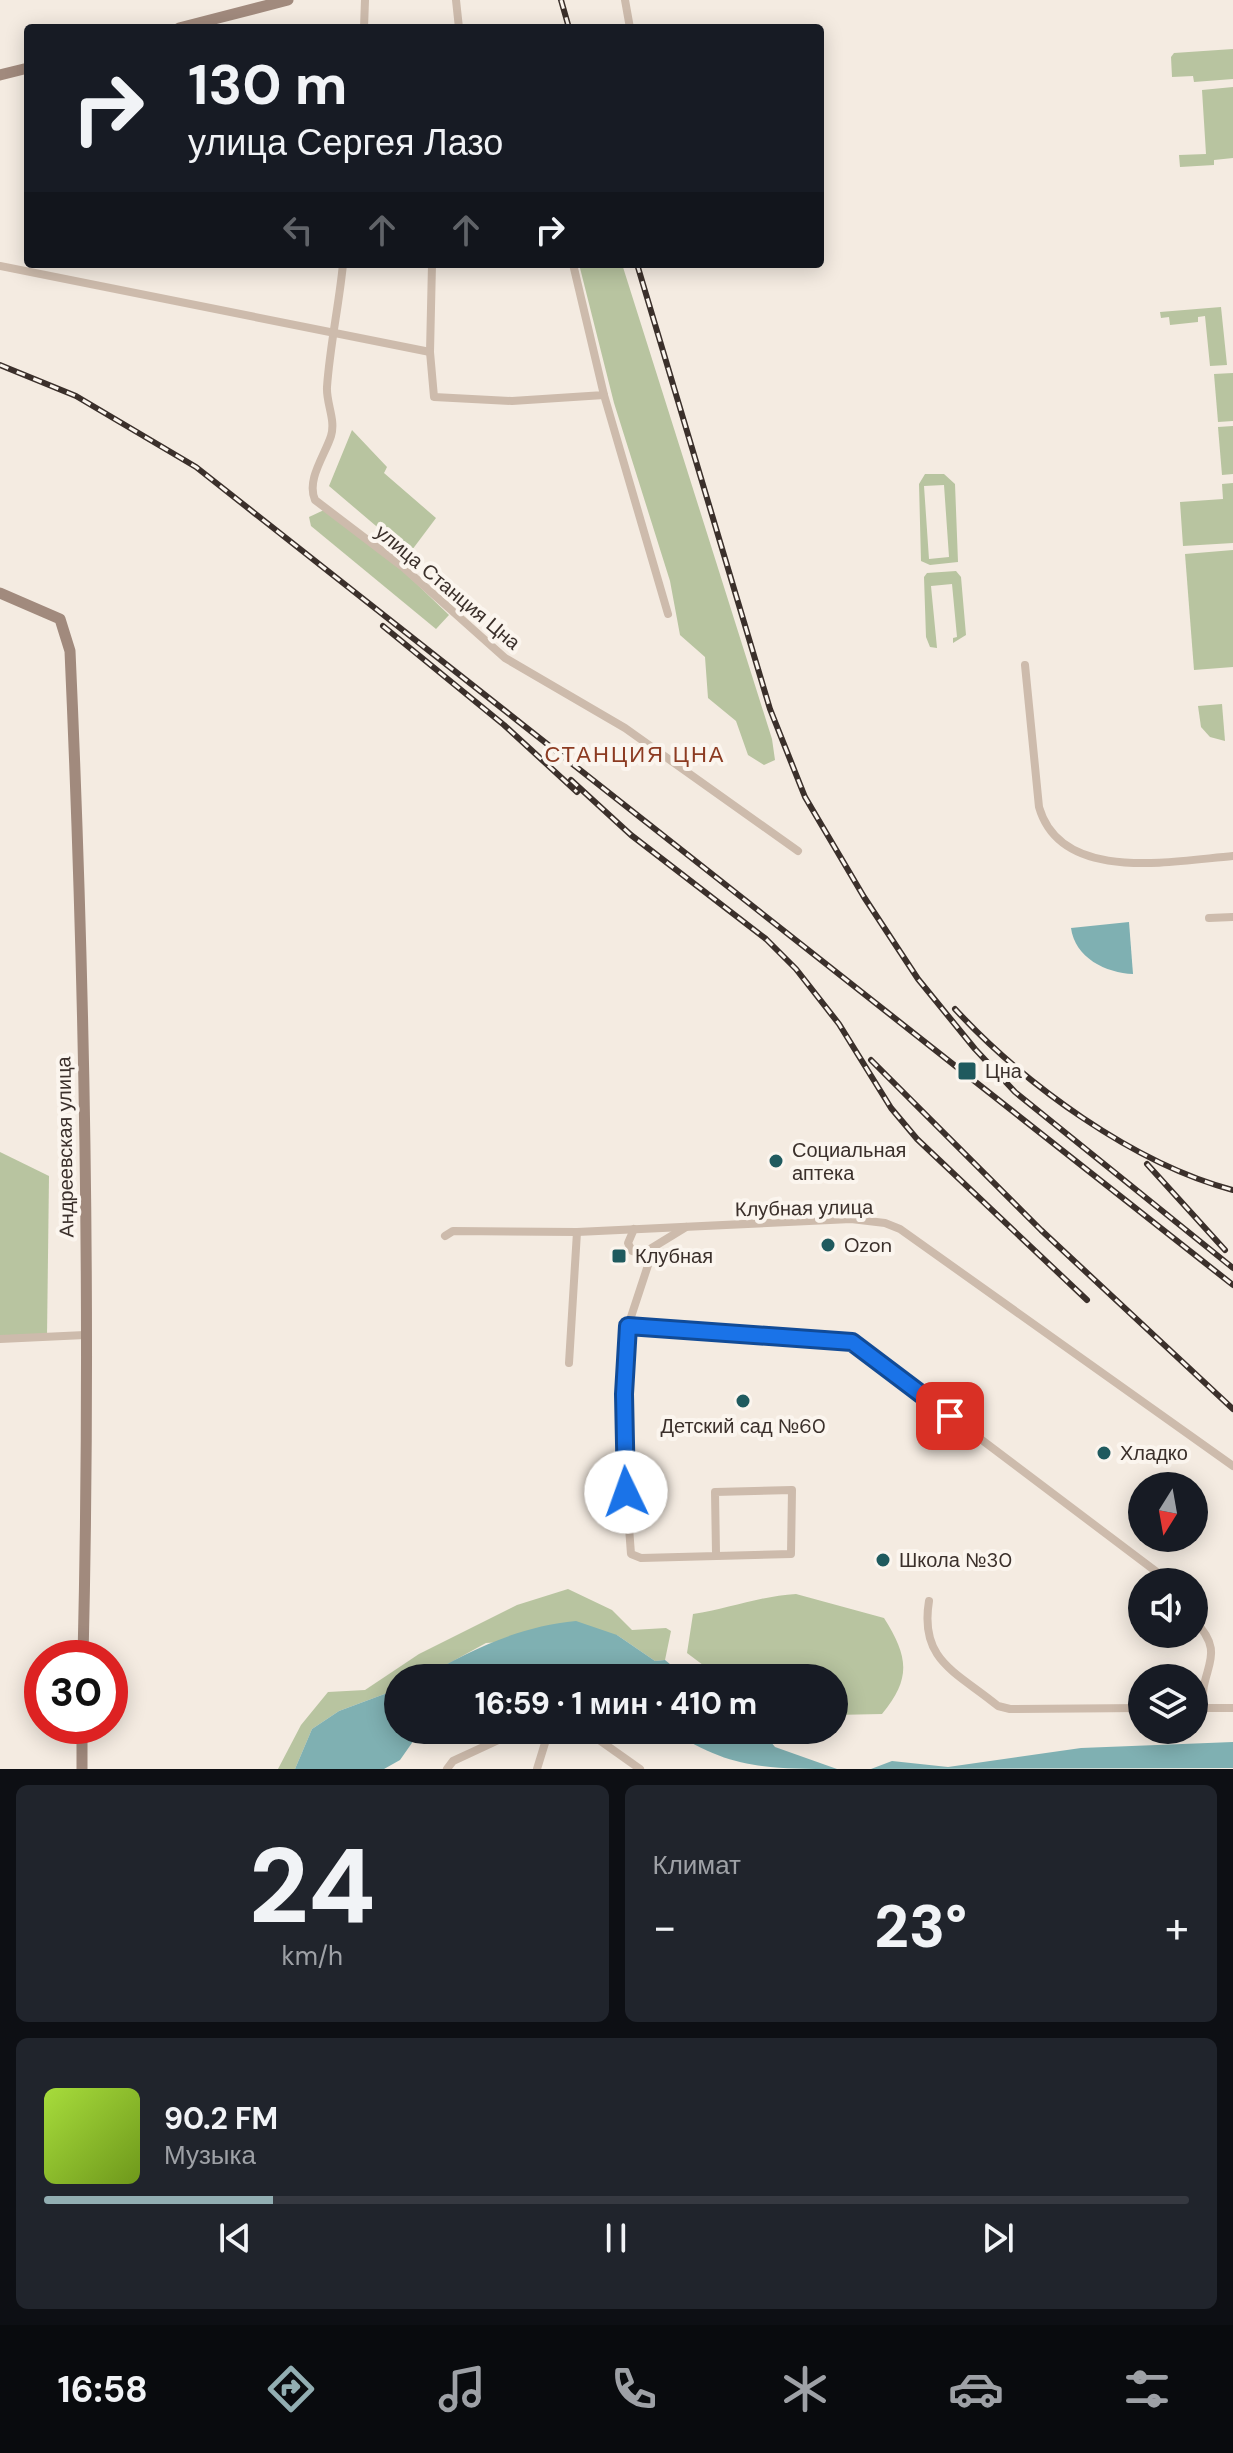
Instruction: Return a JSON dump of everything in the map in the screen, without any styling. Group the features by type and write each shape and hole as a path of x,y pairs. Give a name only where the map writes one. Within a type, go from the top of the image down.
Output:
{"street":[{"path":"195,24 288,0"},
{"path":"364,24 365,0"},
{"path":"456,0 459,24"},
{"path":"625,0 629,24"},
{"path":"0,75 24,69"},
{"path":"0,266 430,352"},
{"path":"332,333 342,268"},
{"path":"432,268 430,352 434,397 512,401 604,395"},
{"path":"574,268 604,395 668,614"},
{"name":"улица Станция Цна","path":"332,333 327,393 332,433 316,473 312,493 315,500 403,567 505,658 625,728 798,851"},
{"name":"Андреевская улица","path":"0,593 60,619 68,635 76,775 85,1335 83,1640"},
{"path":"1025,665 1039,807 1044,825 1055,837 1108,861 1133,865 1233,856"},
{"path":"1209,918 1233,917"},
{"name":"Клубная улица","path":"445,1236 453,1231 577,1232 851,1219 885,1223 900,1229 1233,1466"},
{"path":"634,1229 628,1243 632,1251 642,1254 686,1227"},
{"path":"569,1363 577,1232"},
{"path":"653,1250 628,1326 624,1461 631,1554 641,1558 716,1553 791,1554 792,1490 715,1492 716,1553"},
{"path":"628,1326 852,1342 1151,1568"},
{"path":"0,1339 85,1335"},
{"path":"929,1601 925,1623 934,1653 998,1706 1010,1709 1128,1708"},
{"path":"1208,1635 1213,1648 1208,1666"},
{"path":"1208,1708 1233,1708"},
{"path":"82,1744 82,1769"},
{"path":"447,1769 453,1761 490,1744"},
{"path":"537,1769 545,1744"},
{"path":"605,1744 640,1769"}],"green space":[{"path":"1233,49 1233,79 1194,82 1193,76 1172,77 1171,57 1174,53"},
{"path":"1233,87 1233,158 1214,160 1214,165 1180,167 1179,155 1206,154 1202,90"},
{"path":"580,268 623,268 772,739 775,760 764,765 748,755 736,721 708,698 705,657 680,635 670,581 614,403"},
{"path":"1221,307 1227,365 1210,366 1205,316 1198,317 1198,322 1170,325 1169,317 1161,318 1160,312"},
{"path":"1233,373 1233,421 1218,422 1214,374"},
{"path":"1233,426 1233,474 1222,475 1218,427"},
{"path":"352,430 387,467 384,473 436,518 409,554 329,486"},
{"path":"925,474 944,474 955,484 958,562 930,565 921,561 919,484","holes":["944,485 949,557 929,559 924,486"]},
{"path":"1233,483 1233,543 1183,546 1180,502 1223,499 1222,484"},
{"path":"324,510 400,568 449,615 436,629 311,526 309,517"},
{"path":"1233,550 1233,667 1194,670 1185,554"},
{"path":"956,571 961,577 966,635 953,643 953,638 957,637 952,584 931,586 937,648 930,647 926,637 924,577 927,573"},
{"path":"1222,704 1225,741 1210,737 1201,727 1198,706"},
{"path":"0,1152 49,1176 47,1336 0,1337"},
{"path":"568,1589 612,1610 632,1630 666,1628 671,1631 665,1660 655,1661 617,1635 486,1643 448,1664 404,1664 517,1605"},
{"path":"796,1594 884,1618 898,1644 903,1667 898,1689 882,1714 848,1715 848,1664 702,1664 687,1653 693,1614"},
{"path":"384,1677 384,1694 339,1711 312,1729 295,1769 278,1769 301,1725 328,1692 365,1690"}],"water":[{"path":"1129,922 1133,974 1112,971 1093,962 1079,948 1071,928"},
{"path":"576,1621 617,1635 655,1661 665,1660 670,1664 447,1664 496,1641"},
{"path":"384,1694 384,1744 411,1744 400,1760 384,1769 295,1769 312,1729 339,1711"},
{"path":"1233,1742 1233,1768 871,1769 892,1761 948,1767 1081,1748"},
{"path":"693,1744 773,1744 837,1769 769,1767 711,1753"}],"railway":[{"path":"561,0 568,24"},
{"path":"638,268 770,709 805,797 864,897 918,979 1015,1092 1233,1268"},
{"path":"0,365 76,396 196,467 1233,1285"},
{"path":"383,626 504,725 577,792"},
{"path":"571,780 631,835 766,939 796,969 839,1024 891,1108 917,1139 1087,1300"},
{"path":"955,1009 1014,1065 1083,1118 1158,1161 1195,1178 1233,1190"},
{"path":"871,1060 1041,1230 1233,1409"},
{"path":"1147,1164 1225,1250"}],"place":[{"name":"Цна","path":"967,1071"},
{"name":"Социальная аптека","path":"776,1161"},
{"name":"Ozon","path":"828,1245"},
{"name":"Клубная","path":"619,1256"},
{"name":"Детский сад №60","path":"743,1401"},
{"name":"Хладко","path":"1104,1453"},
{"name":"Школа №30","path":"883,1560"}],"district":[{"name":"СТАНЦИЯ ЦНА","path":"635,754"}],"route":[{"path":"626,1492 624,1394 628,1326 852,1342 950,1416"}]}
